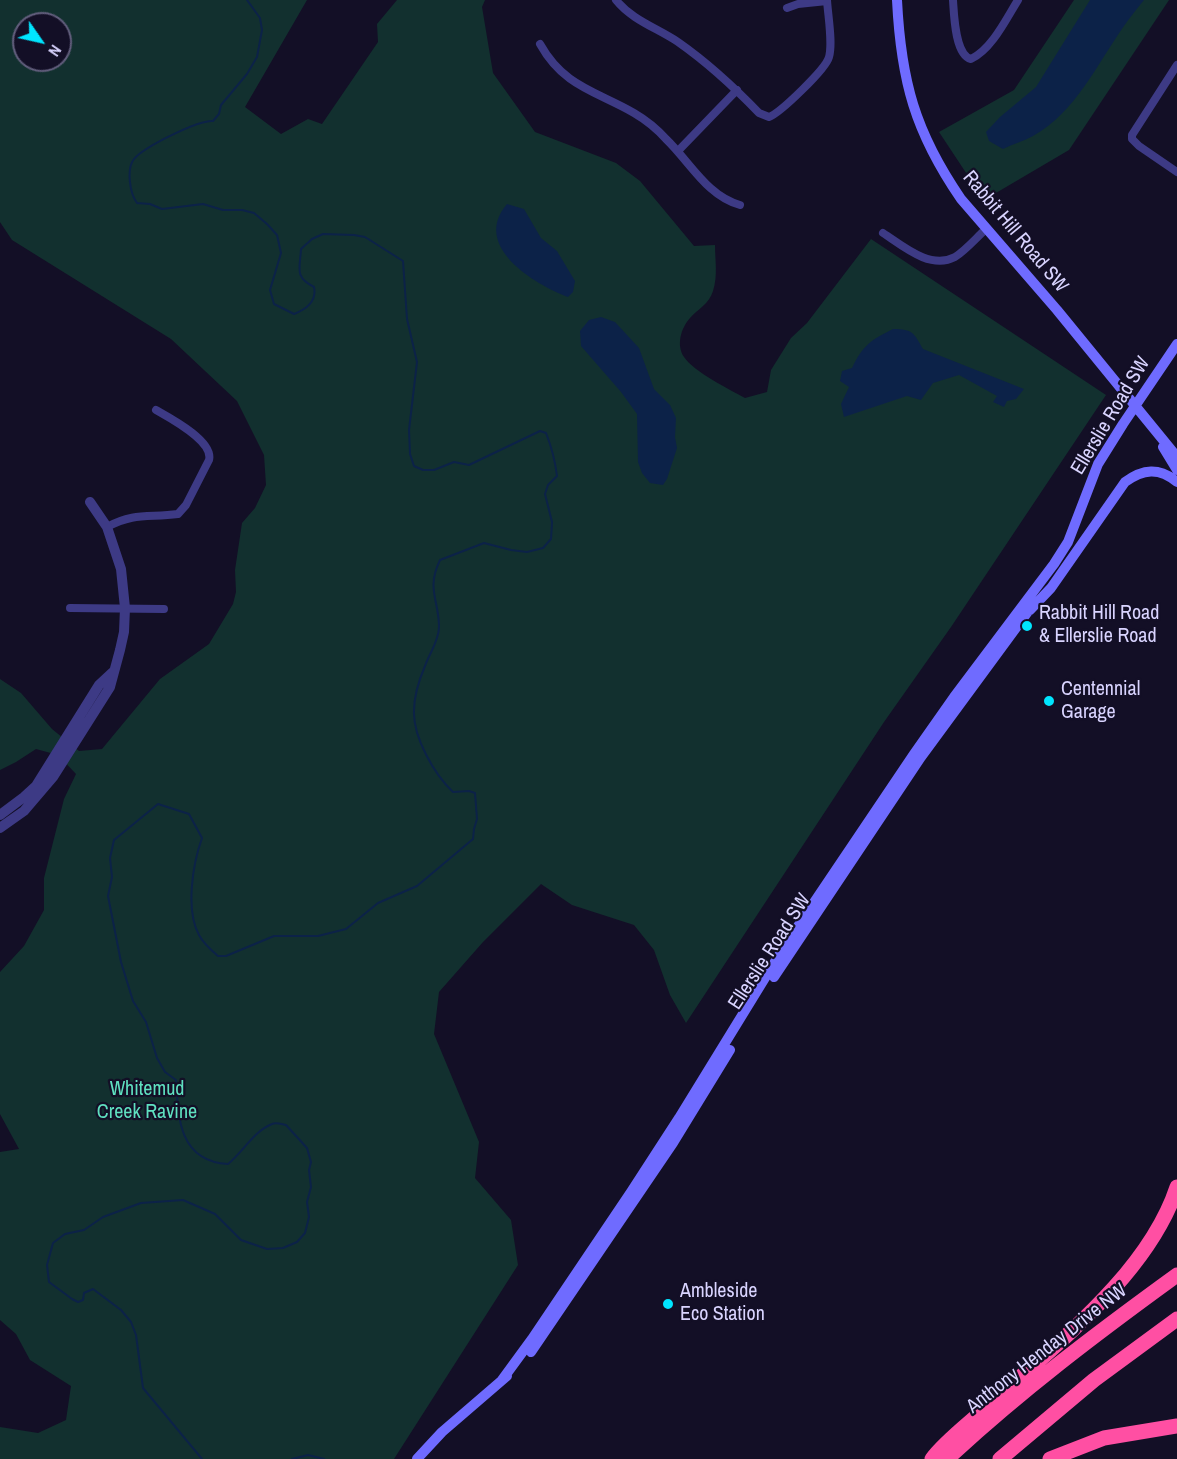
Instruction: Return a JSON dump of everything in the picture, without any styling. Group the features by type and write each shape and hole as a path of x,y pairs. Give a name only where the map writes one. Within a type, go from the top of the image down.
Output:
{"highway":[{"path":"932,1459 1084,1317 1124,1276 1164,1220 1177,1188"},
{"name":"Anthony Henday Drive NW","path":"947,1459 1060,1362 1177,1275"},
{"path":"1000,1459 1094,1380 1177,1319"},
{"path":"1050,1459 1104,1438 1177,1426"}],"main road":[{"name":"Rabbit Hill Road SW","path":"897,0 902,61 916,116 950,183 961,200 1057,310 1177,457"},
{"name":"Ellerslie Road SW","path":"502,1380 532,1339 679,1118 804,917 947,706 1054,564 1068,542 1098,464 1177,344"},
{"name":"Rabbit Hill Road SW","path":"1152,426 1177,470"},
{"path":"1023,617 1051,588 1125,482 1134,475 1149,470 1167,474 1177,482"},
{"name":"Ellerslie Road SW","path":"417,1459 442,1432 529,1355 549,1328 673,1143 803,931 941,729 1061,565 1068,542"}],"street":[{"path":"616,0 630,14 696,55 737,90 759,113 769,117 779,112 829,60 827,0 787,8"},
{"path":"954,0 959,49 964,57 971,59 981,52 1018,0"},
{"path":"540,45 550,61 567,77 593,94 637,115 660,133 714,192 725,200 740,205"},
{"path":"1177,65 1133,131 1132,139 1177,172"},
{"path":"678,151 737,90"},
{"path":"884,233 912,252 936,261 944,261 955,256 986,229"},
{"path":"107,527 139,516 178,514 186,505 209,460 208,450 196,436 156,410"},
{"path":"0,828 24,811 50,782 110,687 123,640 125,608 121,569 107,527 90,502"},
{"path":"70,608 165,609"},
{"path":"0,815 36,786 99,685 113,672"}],"green space":[{"name":"Whitemud Creek Ravine","path":"0,0 307,0 245,107 281,134 308,119 322,124 378,42 377,24 397,0 485,0 482,7 493,73 535,132 616,163 640,181 694,246 715,245 716,274 713,291 706,303 687,322 680,342 684,357 703,374 745,398 767,392 771,370 791,338 807,323 871,239 1106,395 951,627 884,722 686,1023 670,995 654,950 634,925 572,905 541,884 483,942 439,992 434,1034 479,1142 475,1178 511,1220 518,1265 394,1459 0,1459 0,1427 38,1433 66,1420 71,1386 30,1360 16,1334 0,1320 0,1152 19,1149 0,1114 0,972 24,946 44,910 44,878 64,799 76,774 58,755 36,749 0,770 0,679 21,693 52,729 79,751 102,749 160,679 209,644 233,604 242,523 255,508 266,485 264,455 237,401 171,339 12,240 0,222"},
{"path":"1074,0 1169,0 1069,150 984,200 939,132 1014,90"}],"water":[{"path":"1090,0 1144,0 1126,23 1085,86 1062,114 1033,136 1003,149 989,141 986,132 1036,87"},
{"path":"507,204 524,209 541,238 557,251 575,281 573,292 568,297 524,273 511,261 502,248 497,234 498,220"},
{"path":"601,317 615,322 639,348 654,389 670,405 676,418 677,448 663,485 650,483 642,473 638,462 637,414 581,346 580,331 589,320"},
{"path":"893,329 912,333 923,349 1024,389 1016,399 1007,401 1004,407 993,402 997,396 959,375 933,383 921,400 907,396 844,417 841,404 849,387 840,381 842,371 852,368 868,344"}],"waterway":[{"path":"202,1459 143,1388 136,1335 131,1322 121,1310 93,1289 84,1293 83,1300 78,1302 49,1282 47,1265 53,1243 65,1234 84,1230 103,1217 141,1203 183,1200 215,1214 241,1240 267,1249 283,1248 297,1242 305,1233 309,1217 307,1202 311,1187 309,1170 311,1162 307,1148 286,1125 279,1123 266,1127 228,1164 212,1161 199,1155 184,1135 178,1109 176,1080 165,1072 157,1058 146,1022 133,1001 121,962 108,896 112,877 110,858 114,840 158,804 189,814 202,838 193,873 192,913 201,938 218,956 226,956 274,936 318,936 346,929 378,903 417,886 473,839 477,819 475,793 453,792 446,784 426,754 415,721 414,705 417,688 439,632 434,594 436,570 440,560 484,543 527,552 543,548 551,539 552,522 545,494 548,485 557,476 548,438 546,433 540,431 469,465 454,462 434,470 423,470 414,466 410,454 409,430 417,362 407,319 403,261 365,237 323,234 312,239 301,249 299,267 303,280 314,287 315,292 307,307 294,314 274,304 270,290 281,253 277,235 254,213 242,210 223,210 203,204 162,209 150,204 137,203 132,194 130,181 130,169 134,159 148,148 172,135 213,121 219,114 221,105 247,74 257,57 262,30 260,18 247,0"},
{"path":"292,1459 308,1455 324,1459"}],"place":[{"name":"Rabbit Hill Road & Ellerslie Road","path":"1027,626"},
{"name":"Centennial Garage","path":"1049,701"},
{"name":"Ambleside Eco Station","path":"668,1304"}]}
